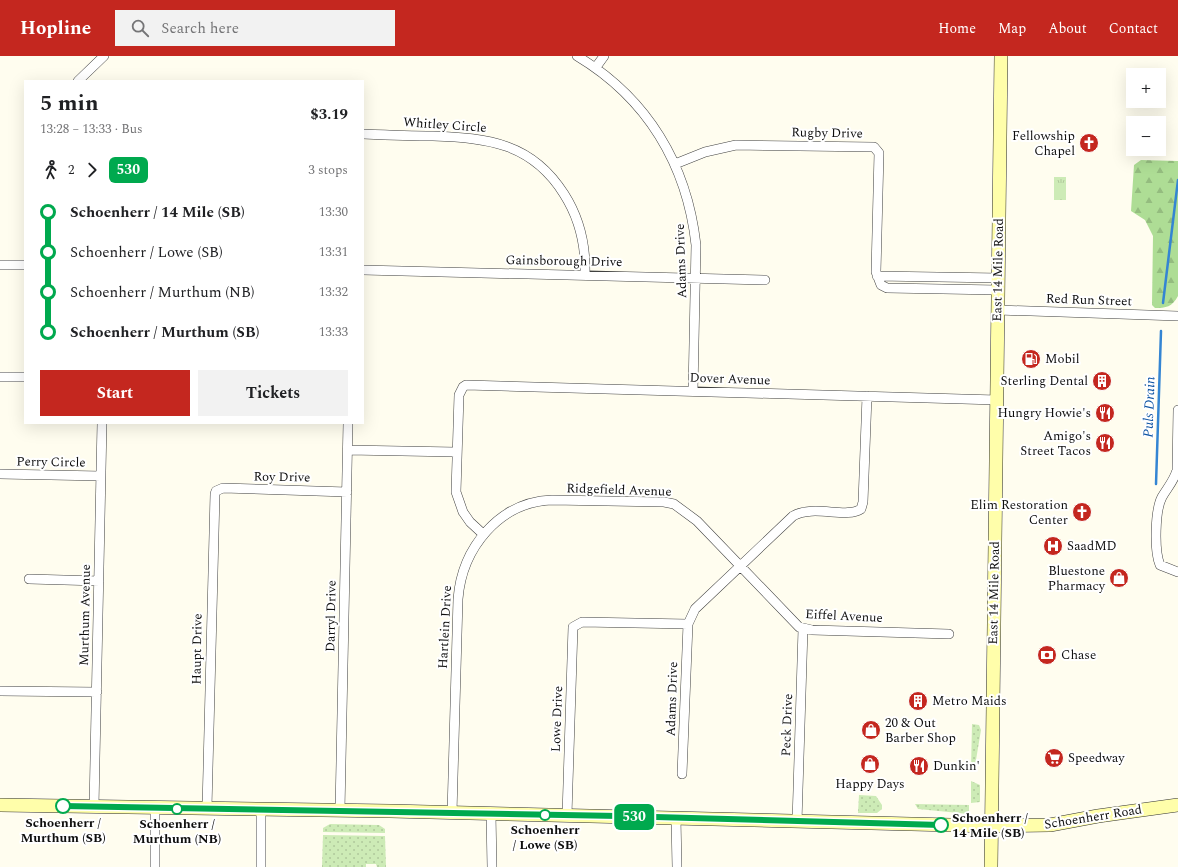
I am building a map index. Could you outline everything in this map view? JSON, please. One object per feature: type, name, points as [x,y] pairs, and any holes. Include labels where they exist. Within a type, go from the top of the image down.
[{"type":"main road","name":"East 14 Mile Road","points":[[991,867],[1002,56]]},
{"type":"main road","name":"Schoenherr Road","points":[[0,805],[155,809],[207,808],[340,810],[991,826],[1050,825],[1098,816],[1178,805]]},
{"type":"street","points":[[79,80],[104,56]]},
{"type":"street","name":"Adams Drive","points":[[577,56],[596,67],[624,91],[640,109],[665,144],[684,185],[693,223],[696,278],[693,391]]},
{"type":"street","points":[[596,67],[604,56]]},
{"type":"street","name":"Whitley Circle","points":[[364,134],[470,137],[488,140],[520,151],[546,171],[558,184],[574,212],[585,248],[585,275]]},
{"type":"street","name":"Rugby Drive","points":[[675,164],[705,152],[736,145],[874,147],[879,153],[877,276],[998,284]]},
{"type":"street","points":[[0,265],[24,265]]},
{"type":"street","name":"Gainsborough Drive","points":[[364,270],[765,280]]},
{"type":"street","name":"Red Run Street","points":[[998,310],[1178,316]]},
{"type":"street","points":[[0,377],[24,377]]},
{"type":"street","name":"Dover Avenue","points":[[456,452],[459,395],[463,387],[471,385],[997,400]]},
{"type":"street","points":[[688,624],[695,609],[798,513],[809,510],[853,512],[861,509],[863,502],[867,396]]},
{"type":"street","points":[[1178,410],[1177,470],[1175,477],[1159,504],[1156,552],[1160,564],[1178,572]]},
{"type":"street","name":"Murthum Avenue","points":[[94,807],[102,424]]},
{"type":"street","name":"Darryl Drive","points":[[340,810],[348,424]]},
{"type":"street","points":[[348,450],[456,452],[457,500],[470,522],[483,534]]},
{"type":"street","name":"Perry Circle","points":[[0,474],[101,476]]},
{"type":"street","name":"Roy Drive","points":[[216,491],[223,488],[347,492]]},
{"type":"street","name":"Haupt Drive","points":[[207,808],[214,498],[216,491]]},
{"type":"street","name":"Ridgefield Avenue","points":[[483,534],[495,522],[507,514],[519,508],[542,501],[664,502],[674,504],[687,511],[740,566]]},
{"type":"street","name":"Hartlein Drive","points":[[452,813],[459,587],[468,558],[483,534]]},
{"type":"street","name":"Eiffel Avenue","points":[[740,566],[796,624],[803,629],[949,634]]},
{"type":"street","points":[[29,579],[99,581]]},
{"type":"street","name":"Lowe Drive","points":[[567,815],[573,631],[576,624],[582,622],[688,624]]},
{"type":"street","name":"Adams Drive","points":[[682,774],[688,624]]},
{"type":"street","name":"Peck Drive","points":[[797,822],[803,629]]},
{"type":"street","points":[[0,691],[97,692]]},
{"type":"street","points":[[155,809],[155,867]]},
{"type":"street","points":[[261,809],[261,867]]},
{"type":"street","points":[[491,814],[492,867]]},
{"type":"street","points":[[676,818],[677,867]]},
{"type":"green space","points":[[1141,160],[1178,161],[1178,296],[1171,305],[1162,308],[1155,308],[1152,305],[1153,236],[1145,220],[1131,211],[1134,165]]},
{"type":"green space","points":[[1054,177],[1066,177],[1066,200],[1054,200]]},
{"type":"green space","points":[[972,724],[979,725],[981,730],[975,766],[971,769]]},
{"type":"green space","points":[[971,781],[980,785],[980,802],[971,803]]},
{"type":"green space","points":[[859,795],[876,796],[882,805],[882,809],[877,813],[858,813]]},
{"type":"green space","points":[[915,804],[969,805],[969,814],[918,809]]},
{"type":"green space","points":[[330,824],[379,825],[385,829],[385,833],[323,832],[323,828]]},
{"type":"green space","points":[[323,835],[385,836],[386,867],[377,867],[376,864],[366,864],[366,867],[322,867]]},
{"type":"waterway","name":"Puls Drain","points":[[1163,303],[1178,180]]},
{"type":"waterway","name":"Puls Drain","points":[[1156,484],[1161,331]]},
{"type":"bus line","name":"530","points":[[63,806],[155,809],[207,808],[390,811],[941,825]]},
{"type":"place","name":"Fellowship Chapel","points":[[1089,143]]},
{"type":"place","name":"Mobil","points":[[1031,359]]},
{"type":"place","name":"Sterling Dental","points":[[1102,381]]},
{"type":"place","name":"Hungry Howie's","points":[[1105,413]]},
{"type":"place","name":"Amigo's Street Tacos","points":[[1105,443]]},
{"type":"place","name":"Elim Restoration Center","points":[[1082,512]]},
{"type":"place","name":"SaadMD","points":[[1053,546]]},
{"type":"place","name":"Bluestone Pharmacy","points":[[1119,578]]},
{"type":"place","name":"Chase","points":[[1047,655]]},
{"type":"place","name":"Metro Maids","points":[[918,701]]},
{"type":"place","name":"20 & Out Barber Shop","points":[[871,730]]},
{"type":"place","name":"Speedway","points":[[1054,758]]},
{"type":"place","name":"Happy Days","points":[[870,764]]},
{"type":"place","name":"Dunkin'","points":[[919,766]]},
{"type":"place","name":"Schoenherr / Murthum (SB)","points":[[63,806]]},
{"type":"place","name":"Schoenherr / Murthum (NB)","points":[[177,809]]},
{"type":"place","name":"Schoenherr / Lowe (SB)","points":[[545,815]]},
{"type":"place","name":"Schoenherr / 14 Mile (SB)","points":[[941,825]]}]
